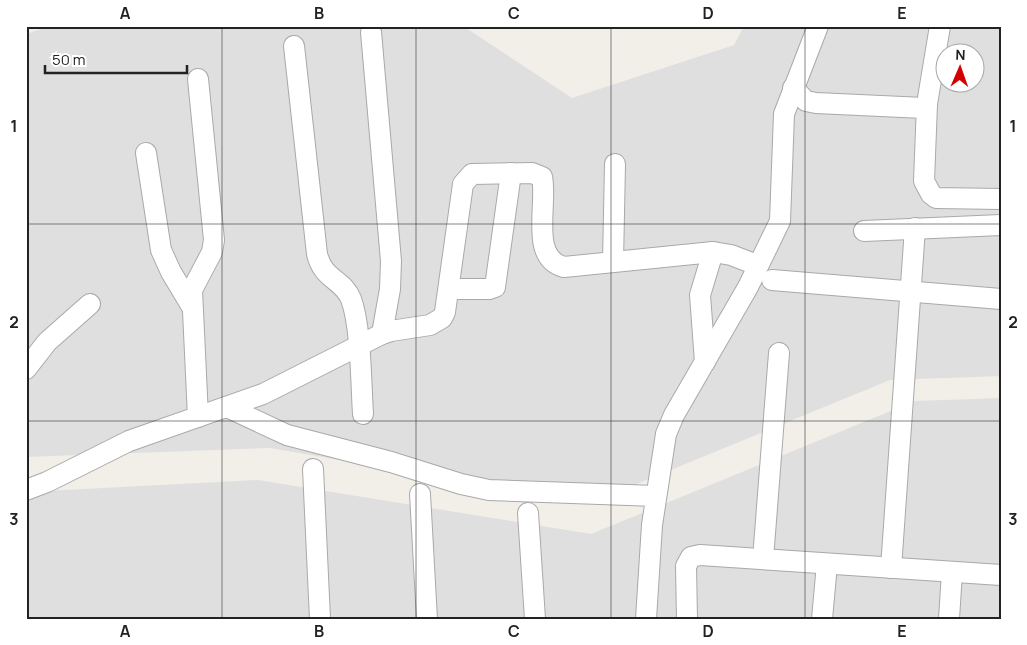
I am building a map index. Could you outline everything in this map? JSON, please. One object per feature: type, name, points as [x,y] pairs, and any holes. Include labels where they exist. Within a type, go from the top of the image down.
[{"type":"street","points":[[646,619],[648,555],[666,434],[674,415],[748,287],[782,216],[784,114],[818,26]]},
{"type":"street","points":[[940,26],[927,104],[924,181],[931,194],[936,198],[1001,199]]},
{"type":"street","points":[[371,32],[391,261],[390,289],[382,334]]},
{"type":"street","points":[[294,46],[317,254],[323,272],[344,289],[350,297],[354,308],[363,414]]},
{"type":"street","points":[[198,79],[214,240],[212,252],[192,290],[198,417]]},
{"type":"street","points":[[793,88],[806,101],[816,104],[919,110],[927,104]]},
{"type":"street","points":[[146,153],[161,250],[171,272],[192,308]]},
{"type":"street","points":[[613,262],[615,164]]},
{"type":"street","points":[[449,289],[489,289],[495,286],[511,173]]},
{"type":"street","points":[[26,490],[47,482],[129,441],[229,408],[263,394],[382,334],[437,322],[445,312],[466,179],[472,174],[532,173],[542,177],[543,248],[550,261],[564,267],[713,252],[731,255],[757,266]]},
{"type":"street","points":[[864,231],[1001,224]]},
{"type":"street","points":[[891,568],[915,228]]},
{"type":"street","points":[[705,362],[700,295],[713,252]]},
{"type":"street","points":[[772,280],[1001,299]]},
{"type":"street","points":[[26,369],[47,342],[90,304]]},
{"type":"street","points":[[763,559],[779,352]]},
{"type":"street","points":[[229,408],[287,435],[391,462],[461,484],[489,490],[656,496]]},
{"type":"street","points":[[313,469],[320,619]]},
{"type":"street","points":[[420,494],[428,619]]},
{"type":"street","points":[[528,513],[535,619]]},
{"type":"street","points":[[686,619],[686,566],[691,557],[700,555],[1001,575]]},
{"type":"street","points":[[822,619],[827,564]]},
{"type":"street","points":[[949,619],[952,572]]},
{"type":"shaded area","points":[[50,26],[463,26],[572,98],[734,45],[744,26],[1001,26],[1001,376],[890,380],[590,503],[270,448],[26,457],[26,34]]},
{"type":"shaded area","points":[[1001,398],[1001,619],[26,619],[26,492],[258,480],[591,534],[915,401]]}]
